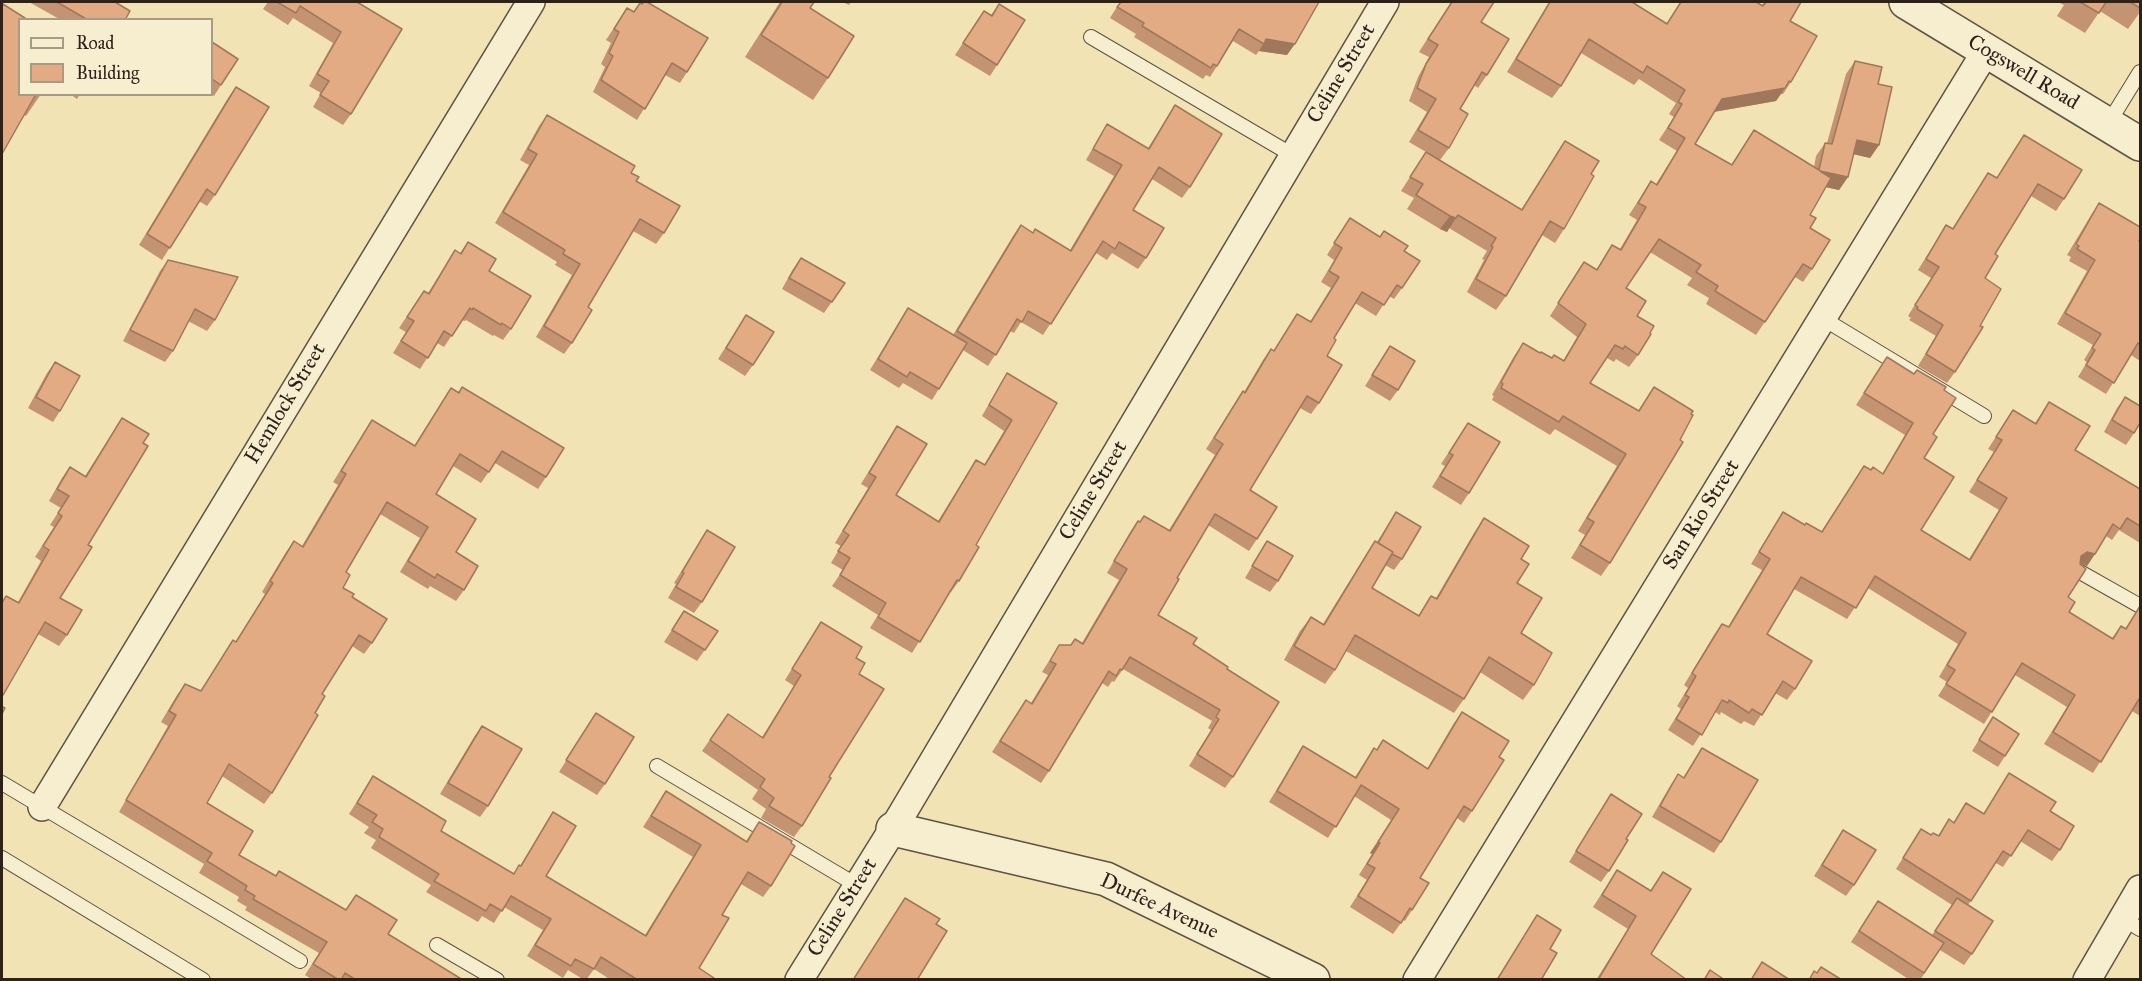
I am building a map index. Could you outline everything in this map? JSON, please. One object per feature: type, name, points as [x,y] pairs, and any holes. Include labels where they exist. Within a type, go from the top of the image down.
[{"type":"street","name":"Hemlock Street","points":[[42,807],[531,2]]},
{"type":"street","name":"Celine Street","points":[[799,980],[893,829],[1385,2]]},
{"type":"street","name":"Cogswell Road","points":[[1924,6],[1986,51],[2140,144]]},
{"type":"street","name":"San Rio Street","points":[[1417,980],[1986,51]]},
{"type":"street","name":"Durfee Avenue","points":[[893,829],[1106,879],[1313,980]]},
{"type":"street","points":[[2087,980],[2136,907]]},
{"type":"lane","points":[[1091,37],[1294,156]]},
{"type":"lane","points":[[2108,124],[2140,72]]},
{"type":"lane","points":[[1822,318],[1984,416]]},
{"type":"lane","points":[[2080,572],[2140,606]]},
{"type":"lane","points":[[657,766],[818,860],[858,886]]},
{"type":"lane","points":[[2,783],[300,961]]},
{"type":"lane","points":[[2,858],[203,980]]},
{"type":"lane","points":[[437,945],[497,980]]},
{"type":"building","points":[[57,2],[115,2],[130,11],[126,18],[85,18]]},
{"type":"building","points":[[277,2],[357,2],[402,29],[351,114],[320,95],[329,81],[317,74],[341,32],[300,6],[296,13]]},
{"type":"building","points":[[644,2],[708,38],[687,72],[672,63],[645,109],[601,80],[613,56],[609,53],[619,32],[614,29],[627,8],[634,12],[640,3]]},
{"type":"building","points":[[782,2],[814,2],[810,8],[854,36],[828,78],[761,35]]},
{"type":"building","points":[[1121,2],[1319,2],[1295,44],[1266,39],[1264,44],[1239,29],[1217,66],[1213,64],[1211,68],[1142,26],[1144,23],[1117,7]]},
{"type":"building","points":[[1452,2],[1494,2],[1481,22],[1509,39],[1487,75],[1482,72],[1460,109],[1468,114],[1449,148],[1418,130],[1436,99],[1417,88],[1426,64],[1438,45],[1428,39]]},
{"type":"building","points":[[1550,2],[1632,2],[1667,24],[1681,2],[1756,2],[1763,6],[1766,2],[1801,2],[1790,21],[1817,36],[1791,82],[1789,81],[1785,88],[1722,99],[1695,144],[1732,165],[1754,130],[1819,170],[1825,143],[1832,144],[1855,61],[1882,67],[1878,84],[1892,87],[1879,145],[1857,140],[1848,177],[1820,171],[1831,178],[1810,215],[1816,218],[1810,228],[1830,240],[1812,269],[1803,264],[1765,322],[1715,291],[1718,286],[1696,272],[1701,265],[1659,239],[1626,288],[1646,301],[1637,316],[1654,326],[1651,334],[1638,355],[1625,346],[1623,349],[1615,345],[1590,383],[1639,411],[1654,387],[1693,411],[1691,414],[1693,415],[1680,440],[1683,442],[1610,563],[1580,545],[1594,522],[1587,518],[1626,454],[1563,416],[1559,422],[1501,388],[1503,384],[1501,382],[1523,343],[1540,353],[1552,358],[1554,355],[1564,361],[1586,324],[1558,303],[1584,262],[1597,270],[1612,245],[1621,250],[1646,207],[1638,203],[1651,181],[1657,185],[1685,138],[1668,128],[1682,104],[1678,102],[1685,90],[1647,66],[1643,73],[1589,39],[1561,86],[1516,59]]},
{"type":"building","points":[[2080,2],[2106,2],[2099,13]]},
{"type":"building","points":[[2130,2],[2140,2],[2140,8]]},
{"type":"building","points":[[3,4],[25,18],[18,18],[18,96],[35,96],[2,154]]},
{"type":"building","points":[[999,4],[1025,20],[997,65],[963,43],[984,11],[992,16]]},
{"type":"building","points":[[213,43],[238,59],[221,85],[213,80]]},
{"type":"building","points":[[236,87],[269,107],[215,195],[207,189],[170,248],[147,234]]},
{"type":"building","points":[[1175,105],[1222,134],[1190,187],[1159,167],[1133,210],[1164,228],[1146,258],[1119,242],[1115,249],[1103,241],[1051,324],[1028,311],[1022,322],[1017,319],[996,355],[957,331],[1021,225],[1033,233],[1035,229],[1071,251],[1122,165],[1093,149],[1107,124],[1149,149]]},
{"type":"building","points":[[547,115],[635,166],[631,173],[639,177],[636,181],[680,206],[664,233],[640,219],[588,307],[592,310],[572,343],[544,326],[580,264],[563,254],[565,250],[503,212],[537,154],[528,149]]},
{"type":"building","points":[[2024,135],[2082,170],[2064,199],[2038,184],[1995,254],[1998,256],[1985,278],[2001,289],[1980,326],[1983,327],[1955,372],[1926,354],[1943,325],[1917,309],[1915,305],[1939,267],[1926,259],[1946,225],[1953,229],[1988,173],[1997,178]]},
{"type":"building","points":[[1565,141],[1599,161],[1591,174],[1594,176],[1564,229],[1550,221],[1506,296],[1476,279],[1496,238],[1458,215],[1456,218],[1450,216],[1416,195],[1423,184],[1410,177],[1426,152],[1522,210]]},
{"type":"building","points":[[2099,203],[2140,227],[2140,344],[2138,343],[2114,383],[2086,365],[2095,350],[2092,348],[2101,334],[2065,313],[2095,260],[2077,249],[2079,246],[2076,244]]},
{"type":"building","points":[[1350,218],[1380,237],[1384,231],[1408,246],[1404,251],[1420,261],[1402,288],[1397,285],[1384,305],[1362,292],[1334,338],[1336,340],[1327,356],[1342,365],[1319,403],[1307,396],[1250,490],[1277,507],[1257,539],[1215,514],[1158,615],[1197,638],[1193,644],[1279,702],[1233,777],[1197,754],[1219,719],[1216,717],[1220,710],[1130,657],[1116,676],[1109,671],[1049,771],[1000,741],[1026,700],[1032,704],[1056,664],[1050,661],[1059,645],[1071,645],[1075,639],[1083,644],[1127,569],[1114,561],[1138,521],[1140,522],[1144,516],[1170,531],[1223,444],[1214,438],[1243,391],[1245,393],[1271,349],[1274,351],[1297,314],[1311,322],[1339,277],[1329,271],[1342,248],[1334,243]]},
{"type":"building","points":[[468,242],[496,259],[489,271],[531,296],[511,329],[470,308],[452,336],[444,331],[428,358],[401,341],[414,321],[407,317],[424,291],[429,294],[455,250],[461,254]]},
{"type":"building","points":[[801,258],[845,283],[832,302],[789,278]]},
{"type":"building","points":[[168,260],[238,277],[215,320],[195,309],[173,351],[130,330]]},
{"type":"building","points":[[908,308],[967,343],[939,389],[910,372],[907,377],[878,359]]},
{"type":"building","points":[[746,315],[774,332],[753,365],[726,348]]},
{"type":"building","points":[[1390,346],[1415,361],[1398,390],[1372,375]]},
{"type":"building","points":[[1887,357],[1914,374],[1917,370],[1946,387],[1944,390],[1956,398],[1933,434],[1937,437],[1924,458],[1954,477],[1921,530],[1970,560],[2007,498],[1977,480],[2002,440],[1996,437],[2013,410],[2036,424],[2049,402],[2090,426],[2075,450],[2140,489],[2140,526],[2127,518],[2120,529],[2113,524],[2095,554],[2087,552],[2081,556],[2080,564],[2086,569],[2068,597],[2075,602],[2069,612],[2113,639],[2121,626],[2126,629],[2140,606],[2140,699],[2101,762],[2053,732],[2075,695],[2022,663],[1992,712],[1946,684],[1955,670],[1947,665],[1966,633],[1875,576],[1856,608],[1801,577],[1767,634],[1812,661],[1795,689],[1783,681],[1762,715],[1752,709],[1749,713],[1729,700],[1728,703],[1722,700],[1702,735],[1676,719],[1689,697],[1685,695],[1696,676],[1692,673],[1722,624],[1729,627],[1770,559],[1759,552],[1783,512],[1822,532],[1864,466],[1871,470],[1873,467],[1883,474],[1913,423],[1864,393]]},
{"type":"building","points":[[55,362],[80,376],[60,411],[36,397]]},
{"type":"building","points":[[1007,373],[1057,403],[976,545],[979,547],[920,642],[878,617],[886,603],[840,575],[850,558],[838,551],[849,535],[843,531],[876,477],[869,473],[897,426],[927,444],[896,495],[939,522],[976,460],[985,465],[1012,420],[989,405]]},
{"type":"building","points":[[462,387],[564,448],[546,477],[502,451],[489,472],[460,454],[436,494],[476,519],[456,552],[478,566],[464,590],[437,574],[435,578],[408,561],[428,527],[387,502],[346,572],[350,575],[343,588],[354,594],[352,597],[387,619],[372,643],[359,635],[322,694],[325,696],[315,713],[318,715],[272,793],[229,764],[207,803],[253,831],[239,855],[276,876],[279,871],[346,910],[356,895],[397,920],[388,934],[463,980],[356,980],[345,973],[339,980],[313,964],[327,942],[253,899],[255,896],[245,890],[247,886],[207,861],[212,853],[126,800],[176,715],[169,711],[185,684],[201,691],[233,640],[236,642],[273,583],[270,581],[294,541],[303,547],[346,474],[341,471],[372,420],[415,446],[451,388],[459,393]]},
{"type":"building","points":[[2125,397],[2140,406],[2140,423],[2134,433],[2112,420]]},
{"type":"building","points":[[122,418],[149,434],[143,443],[148,446],[88,545],[92,547],[60,598],[82,610],[67,635],[45,622],[2,697],[2,603],[6,596],[19,603],[49,550],[43,546],[62,516],[58,513],[69,496],[57,489],[70,467],[86,477]]},
{"type":"building","points":[[1468,423],[1500,442],[1469,493],[1440,476],[1453,455],[1449,453]]},
{"type":"building","points":[[1396,512],[1421,527],[1402,559],[1378,543]]},
{"type":"building","points":[[1484,518],[1529,546],[1521,559],[1529,564],[1517,583],[1542,598],[1521,633],[1552,653],[1534,685],[1489,657],[1464,699],[1355,635],[1335,670],[1294,646],[1311,617],[1324,625],[1375,541],[1393,552],[1372,588],[1419,616],[1431,596],[1437,599]]},
{"type":"building","points":[[707,530],[735,547],[702,602],[676,587],[684,573],[682,572]]},
{"type":"building","points":[[1267,541],[1293,556],[1278,581],[1252,566]]},
{"type":"building","points":[[684,611],[718,631],[705,650],[672,630]]},
{"type":"building","points":[[821,622],[862,647],[856,658],[865,663],[859,674],[884,689],[829,777],[831,778],[802,826],[769,806],[774,798],[760,787],[765,779],[710,740],[728,714],[763,738],[801,675],[792,669]]},
{"type":"building","points":[[1462,712],[1509,741],[1499,757],[1504,760],[1472,811],[1464,806],[1420,878],[1429,883],[1401,923],[1358,896],[1375,868],[1367,864],[1399,809],[1361,785],[1336,827],[1277,791],[1303,746],[1356,778],[1374,748],[1377,750],[1383,740],[1428,769]]},
{"type":"building","points":[[596,713],[634,737],[605,784],[566,760]]},
{"type":"building","points":[[1993,717],[2019,734],[2005,756],[1979,740]]},
{"type":"building","points":[[482,726],[522,749],[488,806],[448,783]]},
{"type":"building","points":[[1702,748],[1758,780],[1721,842],[1660,806],[1678,774],[1684,778]]},
{"type":"building","points":[[2009,773],[2056,802],[2050,811],[2074,826],[2060,850],[2028,830],[2011,856],[2003,851],[1971,901],[1903,858],[1921,829],[1931,835],[1933,833],[1939,836],[1949,819],[1954,823],[1966,803],[1984,814]]},
{"type":"building","points":[[373,776],[446,821],[441,831],[514,874],[553,812],[576,826],[546,876],[646,936],[701,845],[651,816],[666,791],[747,842],[759,822],[792,841],[791,843],[795,846],[771,886],[748,872],[722,915],[729,918],[699,968],[717,980],[638,980],[601,957],[594,969],[575,959],[571,966],[535,945],[551,919],[511,896],[502,911],[490,904],[486,911],[434,881],[439,874],[379,837],[383,829],[372,822],[377,815],[357,803]]},
{"type":"building","points":[[1611,794],[1642,814],[1609,871],[1576,851]]},
{"type":"building","points":[[1843,830],[1876,850],[1854,885],[1822,865]]},
{"type":"building","points":[[1617,870],[1651,891],[1663,872],[1691,889],[1651,954],[1687,980],[1598,980],[1636,916],[1602,895]]},
{"type":"building","points":[[905,898],[940,919],[936,924],[947,931],[917,980],[853,980]]},
{"type":"building","points":[[1957,898],[1993,921],[1972,954],[1935,931]]},
{"type":"building","points":[[1878,901],[1944,943],[1924,973],[1859,931]]},
{"type":"building","points":[[1537,915],[1561,930],[1550,949],[1557,953],[1541,980],[1497,980]]},
{"type":"building","points":[[1762,962],[1790,980],[1751,980]]},
{"type":"building","points":[[1821,967],[1842,980],[1809,980],[1814,971],[1817,973]]},
{"type":"building","points":[[1710,970],[1725,980],[1704,980]]}]
